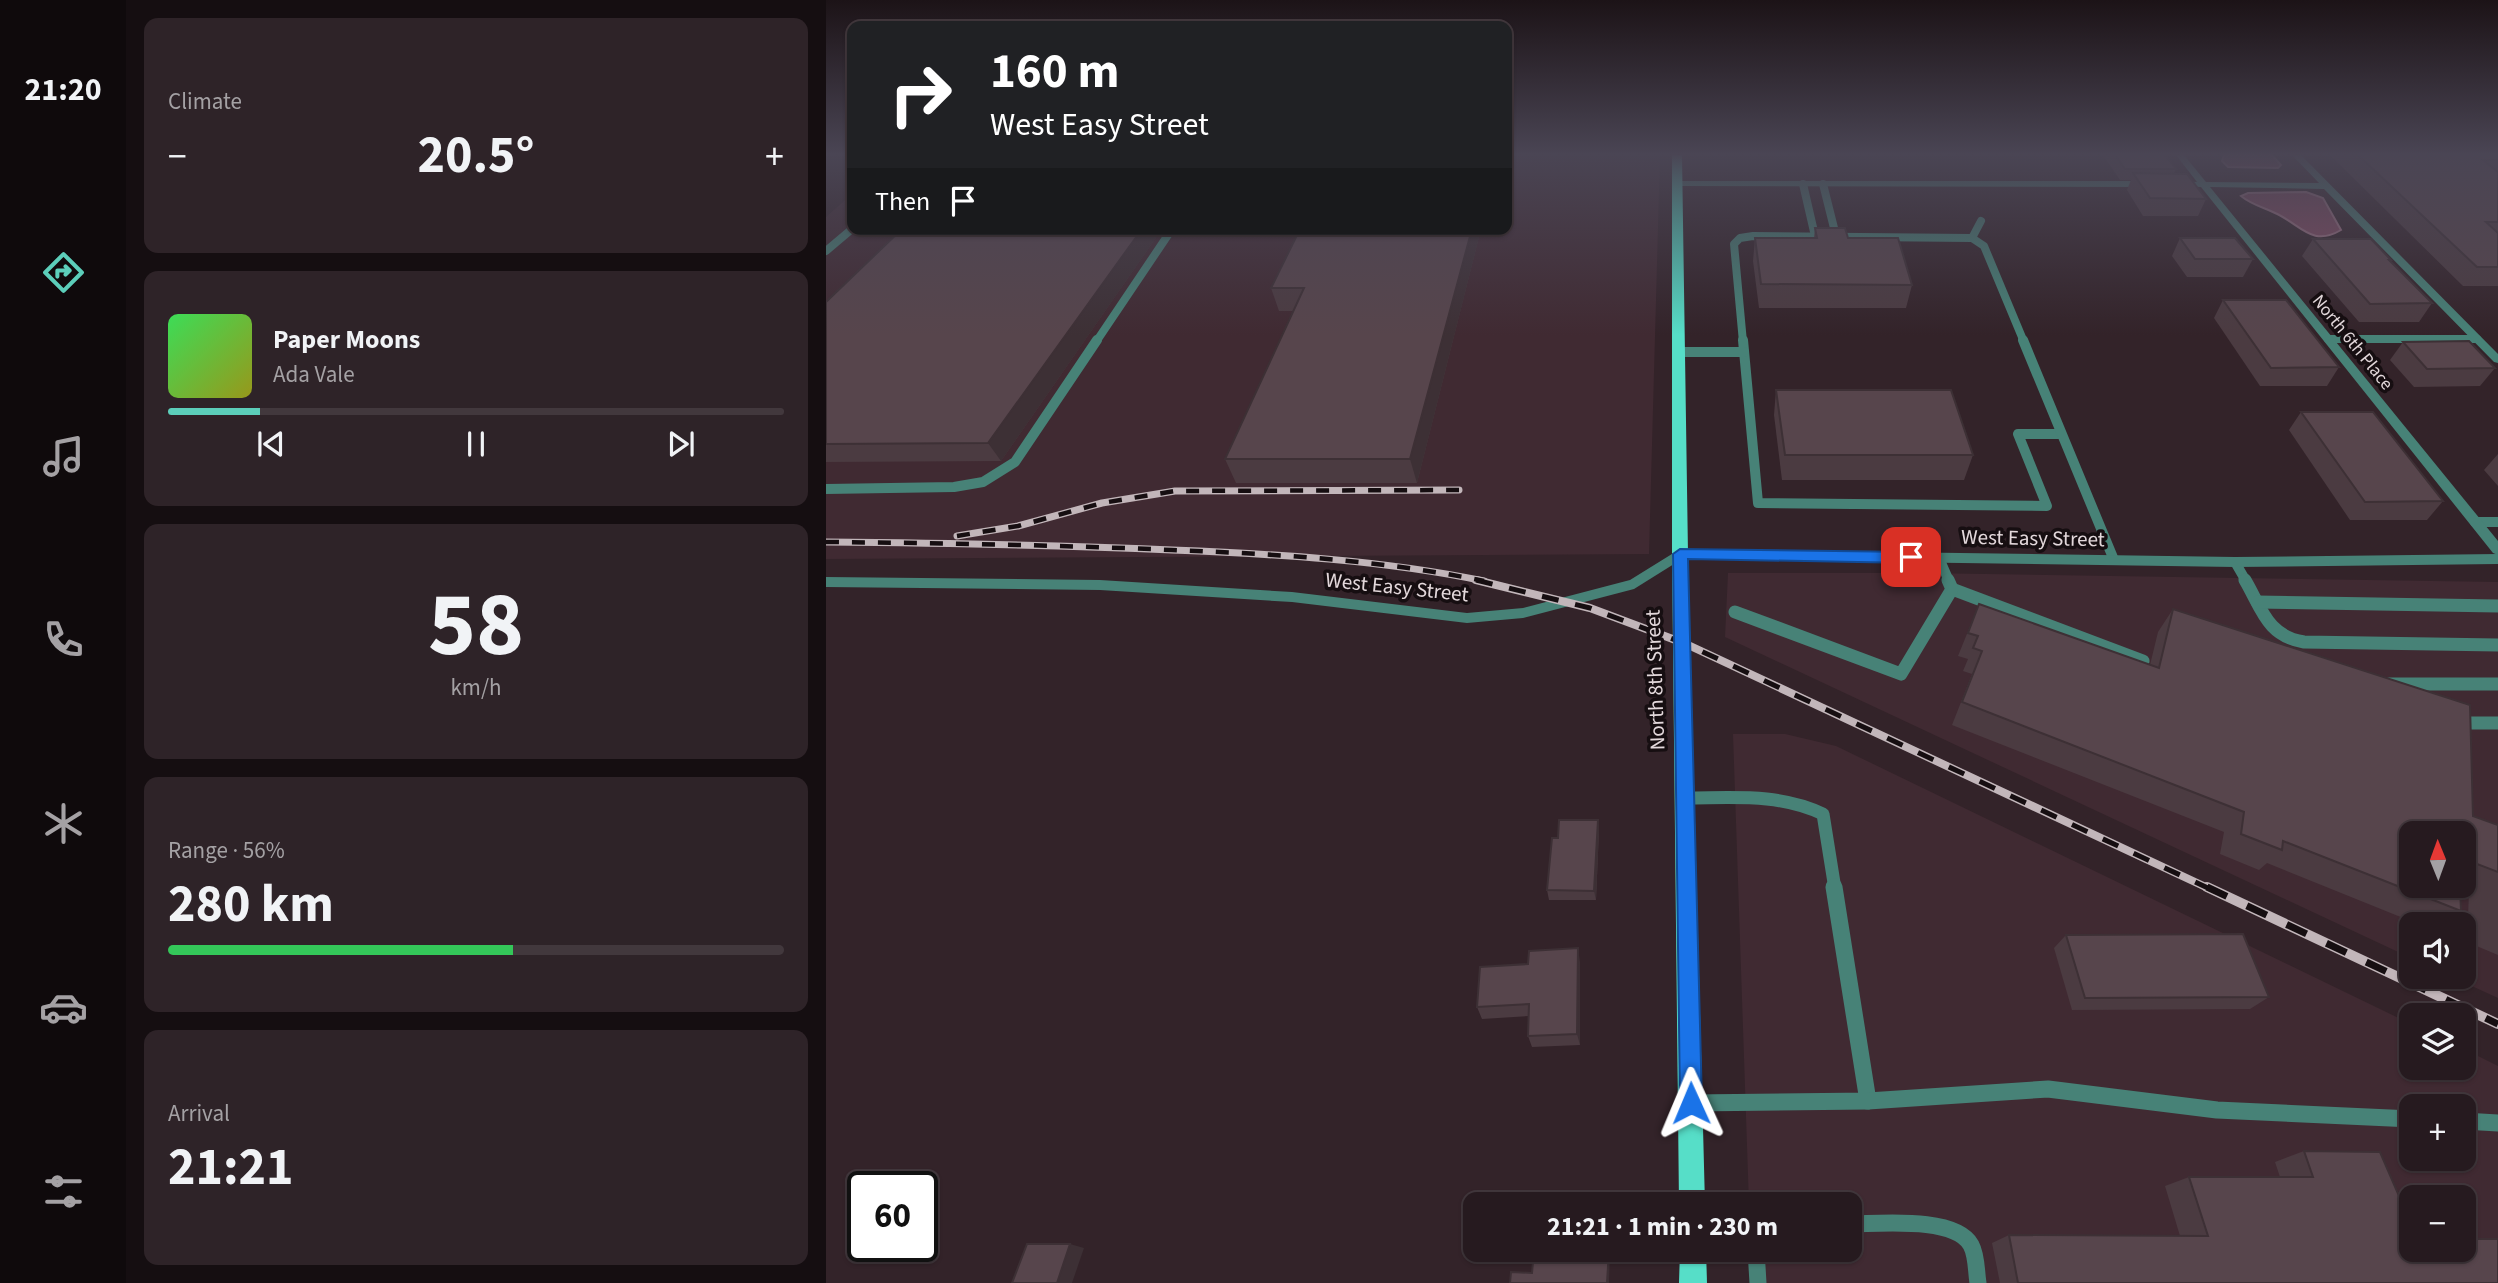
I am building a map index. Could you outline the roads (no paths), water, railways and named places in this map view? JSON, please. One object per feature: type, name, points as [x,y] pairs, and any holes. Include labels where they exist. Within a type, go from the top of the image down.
[{"type":"main road","name":"North 8th Street","points":[[1677,215],[1680,554],[1692,1192]]},
{"type":"main road","points":[[1693,1262],[1693,1283]]},
{"type":"street","name":"North 6th Place","points":[[2229,215],[2498,550]]},
{"type":"street","points":[[2354,215],[2498,360]]},
{"type":"street","name":"West Easy Street","points":[[826,582],[1100,585],[1292,597],[1467,618],[1523,613],[1634,584],[1680,554],[2235,562],[2498,559]]},
{"type":"lane","points":[[1810,215],[1815,236]]},
{"type":"lane","points":[[1831,215],[1836,236]]},
{"type":"lane","points":[[1972,238],[1981,221]]},
{"type":"lane","points":[[826,251],[847,233]]},
{"type":"lane","points":[[826,489],[954,487],[983,482],[1016,462],[1168,235]]},
{"type":"lane","points":[[2061,434],[2018,434],[2047,506],[1758,503],[1734,244],[1740,238],[1753,236],[1836,236],[1972,238],[1984,246],[2114,560]]},
{"type":"lane","points":[[2328,339],[2477,339]]},
{"type":"lane","points":[[1679,352],[1744,352]]},
{"type":"lane","points":[[2475,522],[2498,522]]},
{"type":"lane","points":[[1939,558],[1952,589],[2143,661]]},
{"type":"lane","points":[[2235,562],[2271,626],[2286,639],[2304,642],[2498,645]]},
{"type":"lane","points":[[1735,612],[1901,674],[1952,589]]},
{"type":"lane","points":[[2257,602],[2498,606]]},
{"type":"lane","points":[[2304,642],[2322,660]]},
{"type":"lane","points":[[2402,700],[2380,687],[2498,684]]},
{"type":"lane","points":[[2446,718],[2467,723],[2498,723]]},
{"type":"lane","points":[[1686,798],[1781,800],[1805,803],[1823,814],[1868,1101]]},
{"type":"lane","points":[[1691,1103],[1868,1101],[2048,1089],[2217,1110],[2399,1118]]},
{"type":"lane","points":[[2476,1122],[2498,1123]]},
{"type":"lane","points":[[1862,1224],[1946,1226],[1962,1233],[1971,1244],[1978,1283]]},
{"type":"lane","points":[[1757,1262],[1758,1283]]},
{"type":"railway","points":[[957,536],[1018,526],[1102,503],[1175,491],[1459,490]]},
{"type":"railway","points":[[826,542],[1129,548],[1250,554],[1368,563],[1484,581]]},
{"type":"railway","points":[[1476,580],[1590,608],[1686,644],[2210,889]]},
{"type":"railway","points":[[2207,887],[2498,1024]]}]
